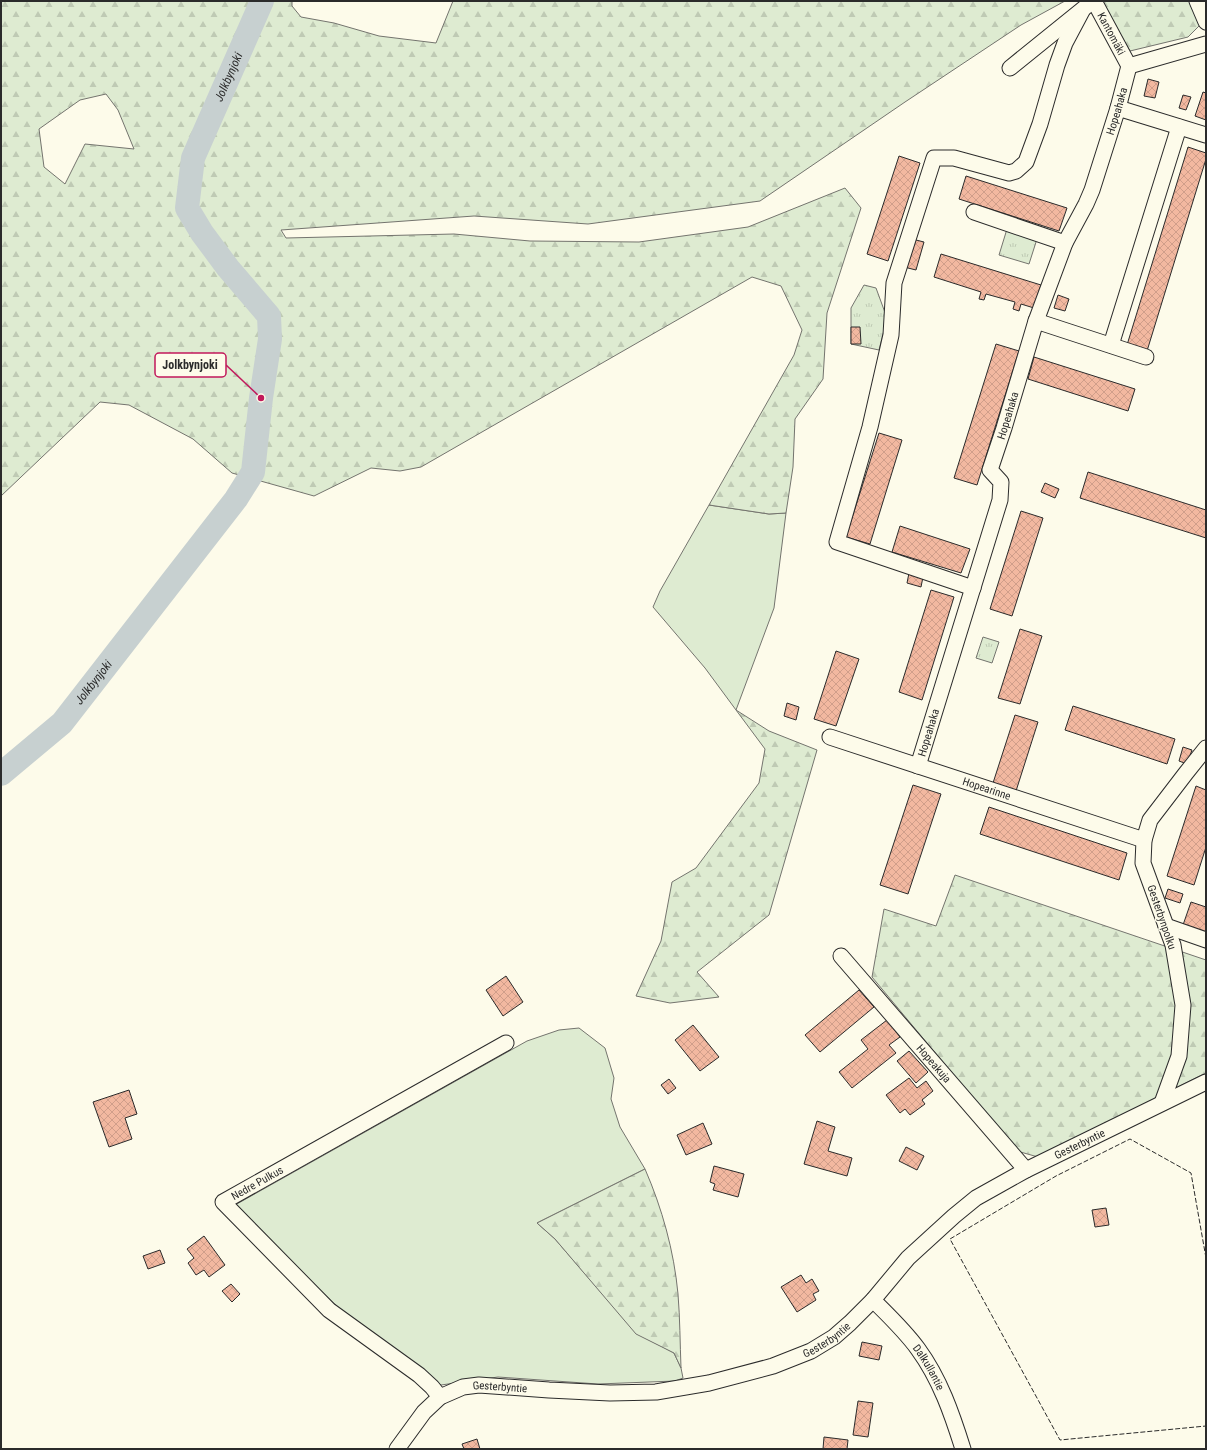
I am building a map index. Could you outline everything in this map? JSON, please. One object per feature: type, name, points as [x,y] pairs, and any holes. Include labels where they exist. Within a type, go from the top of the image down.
[{"type":"street","points":[[1010,68],[1094,1]]},
{"type":"street","name":"Kantomäki","points":[[1094,1],[1129,66]]},
{"type":"street","points":[[1201,4],[1206,22]]},
{"type":"street","points":[[973,588],[837,542],[870,427],[891,336],[894,283],[934,158],[954,158],[1009,173],[1016,172],[1021,168],[1026,162],[1040,124],[1056,65],[1065,43],[1082,11]]},
{"type":"street","points":[[1129,66],[1206,44]]},
{"type":"street","name":"Hopeahaka","points":[[918,766],[1000,500],[1001,482],[990,470],[1036,321],[1065,243],[1092,190],[1118,108],[1129,66]]},
{"type":"street","points":[[1118,108],[1206,135]]},
{"type":"street","points":[[1111,345],[1179,127]]},
{"type":"street","points":[[974,212],[1065,243]]},
{"type":"street","points":[[1036,321],[1146,357]]},
{"type":"street","name":"Hopearinne","points":[[830,737],[1144,840]]},
{"type":"street","name":"Gesterbynpolku","points":[[1162,1103],[1178,1056],[1183,1005],[1173,945],[1143,863],[1144,840],[1150,820],[1204,754]]},
{"type":"street","points":[[1166,926],[1206,940]]},
{"type":"street","name":"Hopeakuja","points":[[841,956],[1026,1170]]},
{"type":"street","name":"Nedre Pulkus","points":[[440,1397],[419,1375],[329,1310],[223,1202],[506,1043]]},
{"type":"street","name":"Gesterbyntie","points":[[397,1449],[424,1412],[440,1397],[463,1388],[479,1385],[610,1393],[656,1392],[709,1383],[773,1366],[811,1351],[840,1332],[850,1323],[873,1300],[908,1258],[976,1198],[1026,1170],[1206,1082]]},
{"type":"street","name":"Dalkullantie","points":[[873,1300],[900,1326],[919,1349],[933,1372],[947,1402],[963,1449]]},
{"type":"green space","points":[[1,1],[292,1],[292,6],[301,17],[334,23],[379,36],[436,43],[453,1],[1065,1],[1021,25],[760,201],[588,224],[474,216],[281,230],[286,238],[454,234],[530,241],[639,242],[748,227],[845,188],[861,208],[827,313],[823,379],[795,419],[793,467],[786,513],[769,514],[709,505],[794,355],[802,330],[781,286],[752,277],[421,467],[400,471],[371,468],[314,496],[232,473],[193,439],[129,405],[100,402],[1,496]],"holes":[[[106,94],[118,110],[134,149],[85,144],[65,184],[44,167],[39,129],[80,100]]]},
{"type":"green space","points":[[1101,1],[1189,1],[1200,25],[1188,37],[1130,51]]},
{"type":"green space","points":[[1007,229],[1037,239],[1029,264],[999,255]]},
{"type":"green space","points":[[864,285],[876,288],[887,318],[879,350],[851,344],[851,308]]},
{"type":"green space","points":[[709,505],[769,514],[786,513],[774,608],[736,710],[705,668],[653,607],[660,591]]},
{"type":"green space","points":[[983,637],[999,642],[992,663],[976,658]]},
{"type":"green space","points":[[736,710],[769,731],[817,750],[769,915],[697,972],[719,997],[670,1003],[636,996],[661,941],[672,882],[696,868],[759,783],[765,749]]},
{"type":"green space","points":[[955,875],[1206,960],[1206,1073],[1038,1157],[1017,1151],[872,977],[884,909],[936,926]]},
{"type":"green space","points":[[579,1028],[605,1048],[614,1078],[611,1099],[620,1127],[645,1169],[537,1223],[555,1239],[636,1333],[674,1353],[681,1368],[683,1378],[675,1381],[598,1384],[498,1377],[441,1385],[343,1312],[279,1251],[235,1205],[527,1041],[559,1030]]},
{"type":"green space","points":[[645,1169],[662,1214],[674,1262],[679,1303],[681,1368],[674,1353],[636,1334],[555,1239],[537,1223]]},
{"type":"building","points":[[1148,79],[1159,82],[1155,98],[1144,96]]},
{"type":"building","points":[[1203,92],[1206,93],[1206,120],[1195,116]]},
{"type":"building","points":[[1183,95],[1191,97],[1186,110],[1179,108]]},
{"type":"building","points":[[1188,147],[1206,153],[1206,159],[1147,351],[1127,345]]},
{"type":"building","points":[[899,156],[920,163],[888,261],[867,254]]},
{"type":"building","points":[[966,176],[1067,208],[1059,231],[959,199]]},
{"type":"building","points":[[912,239],[924,242],[916,270],[904,267]]},
{"type":"building","points":[[941,254],[1041,285],[1034,308],[1021,304],[1019,311],[1013,309],[1015,302],[986,294],[984,300],[979,299],[981,292],[934,277]]},
{"type":"building","points":[[1058,295],[1069,299],[1065,311],[1054,308]]},
{"type":"building","points":[[851,327],[860,327],[861,344],[851,344]]},
{"type":"building","points":[[996,344],[1019,351],[977,485],[954,478]]},
{"type":"building","points":[[1034,357],[1135,389],[1128,411],[1028,379]]},
{"type":"building","points":[[879,433],[902,440],[870,544],[846,537]]},
{"type":"building","points":[[1088,472],[1206,510],[1206,538],[1080,498]]},
{"type":"building","points":[[1045,483],[1059,489],[1055,498],[1041,492]]},
{"type":"building","points":[[1021,511],[1043,518],[1012,616],[990,609]]},
{"type":"building","points":[[900,526],[970,549],[961,573],[892,552]]},
{"type":"building","points":[[909,573],[923,577],[921,587],[907,583]]},
{"type":"building","points":[[931,590],[954,597],[922,700],[899,692]]},
{"type":"building","points":[[1020,629],[1042,636],[1020,704],[998,698]]},
{"type":"building","points":[[836,651],[859,659],[836,726],[814,719]]},
{"type":"building","points":[[787,703],[799,707],[796,720],[784,716]]},
{"type":"building","points":[[1073,706],[1175,739],[1167,764],[1065,730]]},
{"type":"building","points":[[1015,715],[1038,722],[1016,791],[993,783]]},
{"type":"building","points":[[1183,747],[1192,750],[1187,764],[1179,761]]},
{"type":"building","points":[[913,785],[941,794],[908,894],[880,885]]},
{"type":"building","points":[[1196,786],[1206,790],[1206,847],[1194,885],[1167,876]]},
{"type":"building","points":[[989,807],[1127,853],[1119,880],[980,834]]},
{"type":"building","points":[[1168,889],[1183,894],[1180,903],[1165,898]]},
{"type":"building","points":[[1191,902],[1206,907],[1206,933],[1183,925]]},
{"type":"building","points":[[506,976],[523,1002],[503,1016],[486,990]]},
{"type":"building","points":[[859,990],[874,1007],[820,1052],[805,1035]]},
{"type":"building","points":[[887,1020],[900,1037],[889,1045],[896,1053],[852,1088],[839,1072],[868,1049],[861,1040]]},
{"type":"building","points":[[693,1025],[719,1057],[700,1071],[675,1040]]},
{"type":"building","points":[[909,1051],[928,1072],[916,1083],[897,1061]]},
{"type":"building","points":[[909,1078],[917,1088],[926,1081],[933,1091],[922,1100],[925,1104],[910,1115],[905,1109],[900,1113],[886,1095]]},
{"type":"building","points":[[669,1079],[676,1088],[668,1094],[661,1085]]},
{"type":"building","points":[[129,1090],[137,1114],[125,1118],[132,1139],[109,1147],[93,1102]]},
{"type":"building","points":[[817,1121],[835,1127],[828,1151],[852,1158],[847,1176],[804,1164]]},
{"type":"building","points":[[703,1123],[712,1144],[686,1155],[677,1135]]},
{"type":"building","points":[[906,1147],[924,1156],[917,1170],[899,1161]]},
{"type":"building","points":[[714,1166],[744,1174],[738,1197],[713,1190],[715,1184],[710,1182]]},
{"type":"building","points":[[1106,1208],[1109,1225],[1095,1227],[1092,1210]]},
{"type":"building","points":[[204,1236],[225,1265],[209,1277],[204,1270],[196,1275],[188,1263],[194,1258],[187,1249]]},
{"type":"building","points":[[160,1250],[165,1263],[148,1269],[143,1256]]},
{"type":"building","points":[[801,1275],[806,1283],[812,1279],[819,1291],[813,1294],[816,1300],[797,1312],[781,1287]]},
{"type":"building","points":[[231,1284],[240,1294],[232,1302],[222,1291]]},
{"type":"building","points":[[862,1342],[882,1346],[879,1360],[859,1356]]},
{"type":"building","points":[[858,1401],[873,1403],[868,1437],[853,1435]]},
{"type":"building","points":[[824,1437],[848,1440],[847,1449],[823,1449]]},
{"type":"building","points":[[477,1439],[480,1449],[464,1449],[462,1444]]},
{"type":"waterway","name":"Jolkbynjoki","points":[[1,774],[62,723],[236,499],[253,472],[261,398],[270,339],[269,316],[228,268],[202,233],[187,208],[193,158],[262,1]]},
{"type":"fence","points":[[1206,1258],[1191,1173],[1130,1139],[1056,1176],[950,1239],[1060,1440],[1206,1426]]},
{"type":"place","name":"Jolkbynjoki","points":[[261,398]]}]
